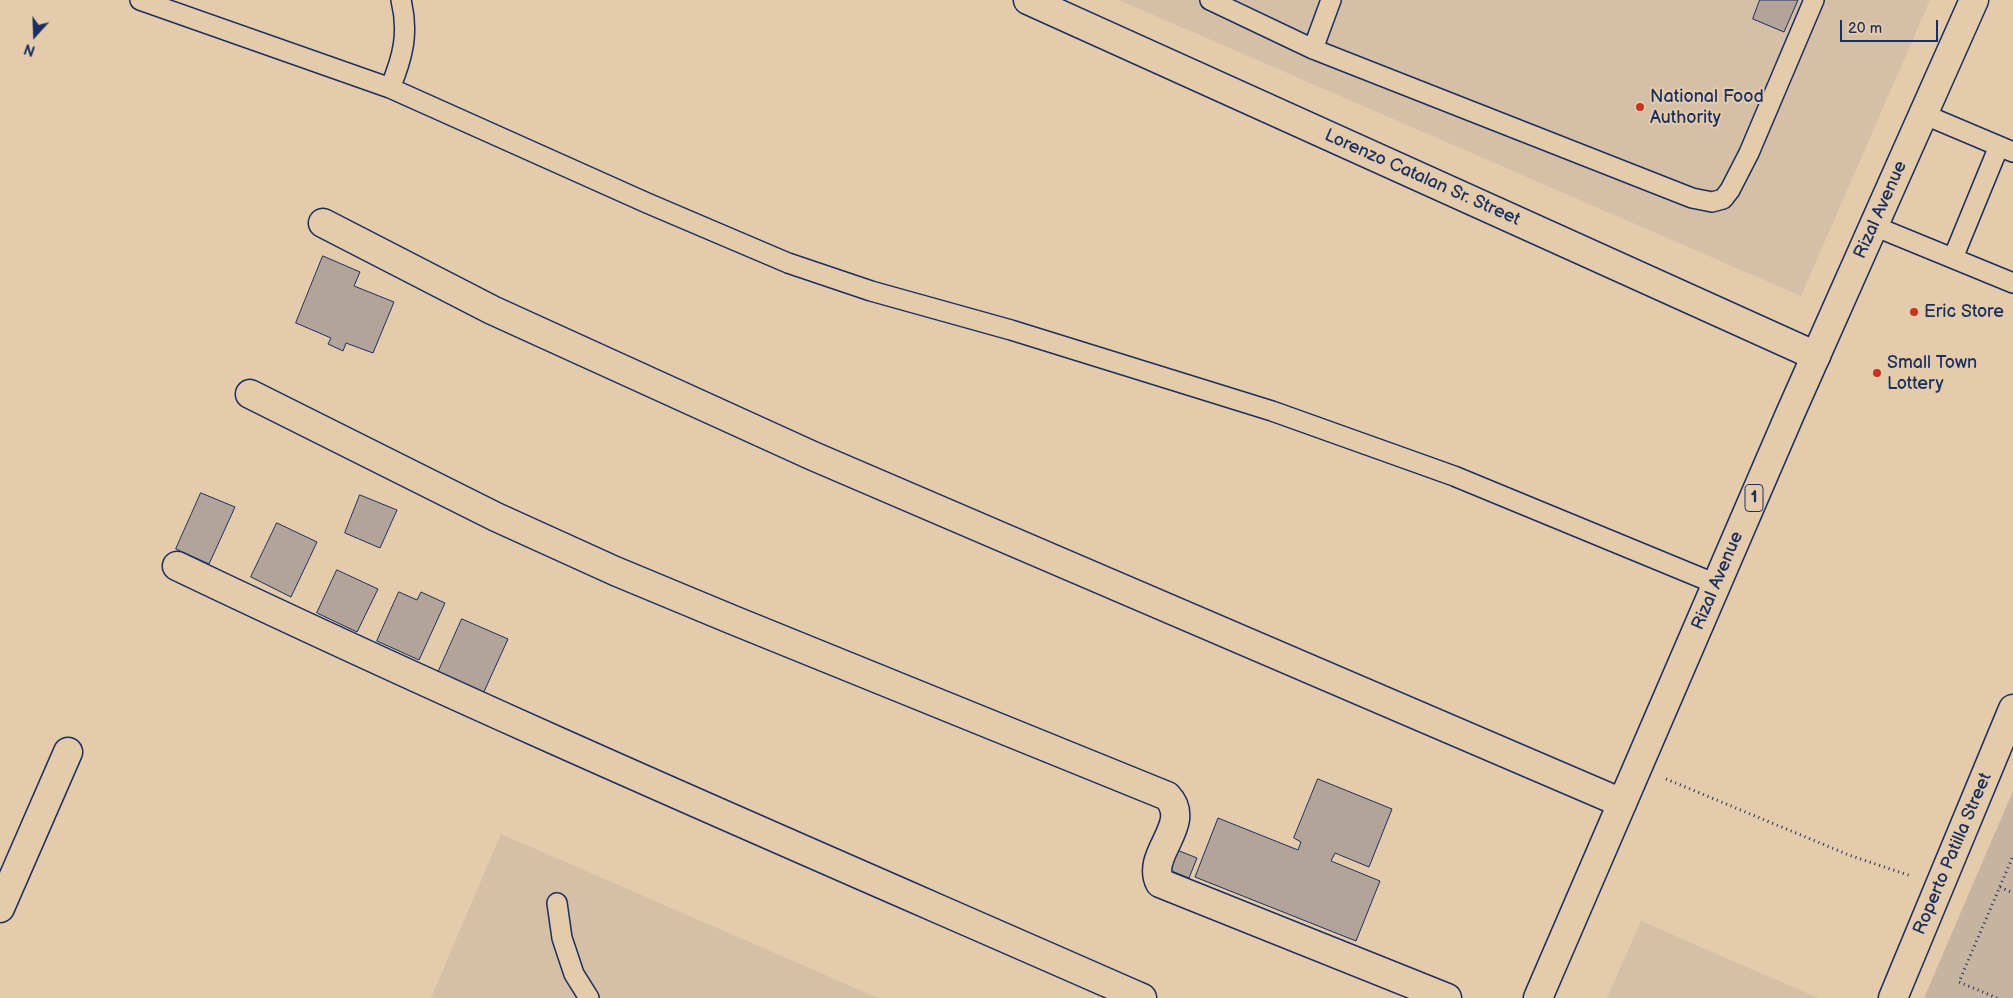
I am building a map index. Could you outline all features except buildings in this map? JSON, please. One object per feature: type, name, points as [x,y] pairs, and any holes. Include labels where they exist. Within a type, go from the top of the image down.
[{"type":"street","name":"Lorenzo Catalan Sr. Street","points":[[1028,0],[1816,356]]},
{"type":"street","name":"Rizal Avenue","points":[[1538,998],[1716,584],[1974,0]]},
{"type":"street","points":[[323,223],[492,310],[814,456],[1622,803]]},
{"type":"street","points":[[250,394],[488,513],[615,571],[1167,796],[1173,802],[1176,810],[1173,826],[1156,870],[1160,882],[1447,998]]},
{"type":"street","points":[[177,566],[484,709],[1142,998]]},
{"type":"street","name":"Roperto Patilla Street","points":[[1893,998],[2013,709]]},
{"type":"street","points":[[0,908],[68,752]]},
{"type":"lane","points":[[140,0],[390,88],[647,203],[788,263],[871,291],[1011,330],[1272,411],[1454,476],[1716,584]]},
{"type":"lane","points":[[390,88],[402,59],[405,36],[405,16],[402,0]]},
{"type":"lane","points":[[1210,0],[1312,48],[1692,198],[1712,202],[1722,199],[1734,182],[1749,152],[1814,0]]},
{"type":"lane","points":[[1312,48],[1331,0]]},
{"type":"lane","points":[[1923,114],[2006,149],[1953,258]]},
{"type":"lane","points":[[1874,226],[2013,283]]},
{"type":"lane","points":[[558,903],[562,938],[574,974],[589,998]]},
{"type":"path","points":[[1637,767],[1849,855],[1940,886]]},
{"type":"path","points":[[1997,998],[1959,982],[2013,856]]},
{"type":"path","points":[[2000,887],[2013,893]]},
{"type":"shaded area","points":[[1119,0],[1930,0],[1801,296]]},
{"type":"shaded area","points":[[2013,791],[2013,998],[1924,998]]},
{"type":"shaded area","points":[[501,834],[878,998],[431,998]]},
{"type":"shaded area","points":[[1641,921],[1818,998],[1607,998]]},
{"type":"place","name":"National Food Authority","points":[[1640,107]]},
{"type":"place","name":"Eric Store","points":[[1914,312]]},
{"type":"place","name":"Small Town Lottery","points":[[1877,373]]}]
